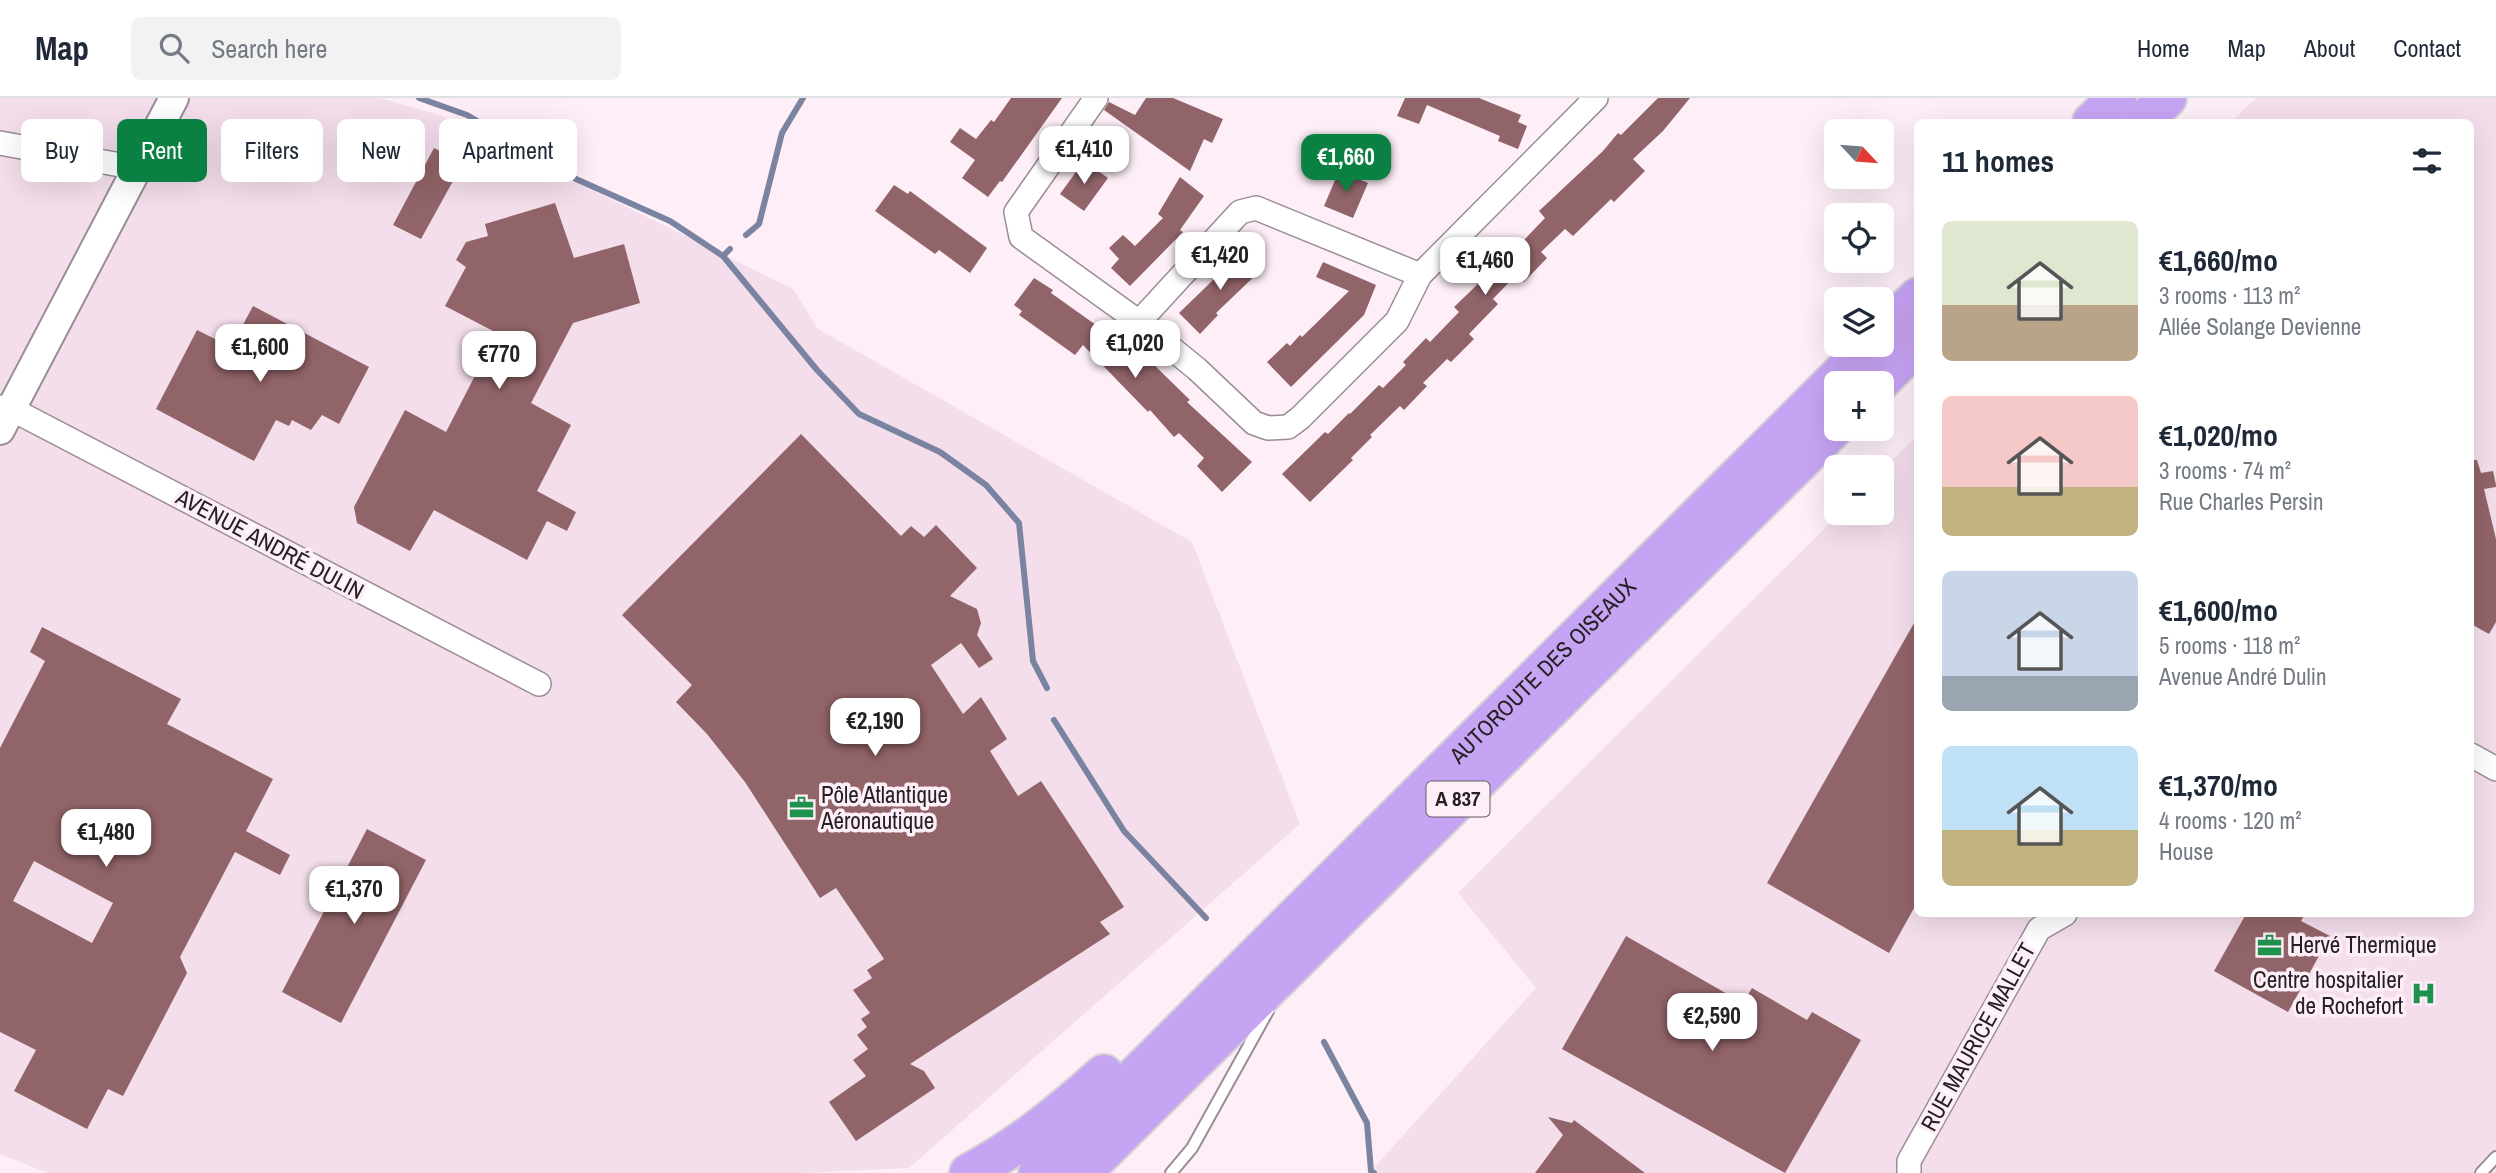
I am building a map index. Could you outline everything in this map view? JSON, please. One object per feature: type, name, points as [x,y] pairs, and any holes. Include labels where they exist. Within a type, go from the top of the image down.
[{"type":"highway","points":[[2095,119],[2117,98]]},
{"type":"highway","points":[[2145,119],[2167,98]]},
{"type":"highway","points":[[1894,320],[1914,301]]},
{"type":"highway","points":[[1891,371],[1914,349]]},
{"type":"highway","name":"AUTOROUTE DES OISEAUX","points":[[1038,1173],[1858,357]]},
{"type":"highway","name":"AUTOROUTE DES OISEAUX","points":[[1082,1173],[1824,438]]},
{"type":"highway","points":[[969,1173],[999,1157],[1044,1126],[1367,846]]},
{"type":"street","points":[[163,119],[174,98]]},
{"type":"street","points":[[1096,98],[1016,212],[1021,237],[1139,322],[1197,369],[1255,423],[1268,428],[1288,427],[1300,418],[1397,321],[1420,275],[1596,98]]},
{"type":"street","points":[[0,143],[117,164]]},
{"type":"street","points":[[3,416],[130,182]]},
{"type":"street","points":[[1139,322],[1240,212],[1255,208],[1420,275]]},
{"type":"street","name":"AVENUE ANDRÉ DULIN","points":[[3,416],[540,684]]},
{"type":"street","points":[[2474,757],[2496,769]]},
{"type":"street","name":"RUE MAURICE MALLET","points":[[1909,1173],[1909,1160],[2039,929],[2060,917]]},
{"type":"lane","points":[[1171,1173],[1192,1148],[1294,962]]},
{"type":"lane","points":[[2481,1173],[2496,1157]]},
{"type":"shaded area","points":[[0,98],[380,98],[448,119],[439,119],[439,182],[576,182],[793,289],[818,329],[1192,542],[1300,824],[909,1168],[802,1173],[48,1173],[0,1154]]},
{"type":"shaded area","points":[[2256,98],[2496,98],[2496,1173],[1371,1171],[1536,988],[1458,893],[1828,525],[1894,525],[1894,458],[1914,439],[1914,917],[2474,917],[2474,119],[2234,119]]},
{"type":"building","points":[[1011,98],[1062,98],[1002,182],[1000,181],[988,197],[962,178],[975,160],[950,142],[960,128],[976,139],[991,120],[994,122]]},
{"type":"building","points":[[1146,98],[1173,98],[1223,119],[1212,143],[1204,139],[1190,171],[1104,110],[1109,102],[1135,115]]},
{"type":"building","points":[[1405,98],[1479,98],[1521,115],[1518,122],[1527,126],[1518,149],[1498,141],[1500,136],[1427,105],[1419,124],[1397,116]]},
{"type":"building","points":[[1658,98],[1690,98],[1663,131],[1633,159],[1645,171],[1614,202],[1611,199],[1573,236],[1565,229],[1541,252],[1547,258],[1524,282],[1516,275],[1493,299],[1498,304],[1469,334],[1474,339],[1451,362],[1447,359],[1423,383],[1427,386],[1404,410],[1400,406],[1370,435],[1372,437],[1351,458],[1353,460],[1310,502],[1282,474],[1379,385],[1383,388],[1406,365],[1403,362],[1426,338],[1430,342],[1459,312],[1454,307],[1478,284],[1471,277],[1495,254],[1503,262],[1545,218],[1539,211],[1603,151],[1618,133],[1621,135]]},
{"type":"building","points":[[434,148],[439,151],[439,182],[452,182],[421,239],[393,225],[416,182],[425,182],[425,165]]},
{"type":"building","points":[[1084,161],[1108,178],[1084,211],[1060,194]]},
{"type":"building","points":[[1339,171],[1368,183],[1353,218],[1324,206]]},
{"type":"building","points":[[1180,177],[1204,196],[1180,230],[1183,232],[1130,286],[1111,268],[1119,259],[1109,248],[1123,235],[1135,246],[1163,218],[1158,214]]},
{"type":"building","points":[[894,185],[908,194],[910,191],[987,248],[970,273],[939,250],[935,254],[875,211]]},
{"type":"building","points":[[555,203],[574,258],[624,244],[640,303],[573,323],[531,403],[571,425],[537,491],[576,512],[567,531],[547,521],[527,560],[434,510],[410,551],[357,523],[354,507],[405,410],[446,432],[497,333],[445,306],[466,267],[456,260],[466,242],[488,236],[485,224]]},
{"type":"building","points":[[1243,251],[1262,269],[1216,313],[1218,315],[1200,334],[1179,313]]},
{"type":"building","points":[[1323,262],[1376,285],[1364,315],[1291,387],[1267,362],[1287,343],[1290,346],[1300,335],[1302,337],[1349,291],[1316,277]]},
{"type":"building","points":[[1034,278],[1096,325],[1098,323],[1116,336],[1144,365],[1149,360],[1190,400],[1187,402],[1252,462],[1222,492],[1197,466],[1204,458],[1179,433],[1174,437],[1083,345],[1075,355],[1019,315],[1022,311],[1014,305]]},
{"type":"building","points":[[253,306],[369,367],[339,424],[322,415],[311,430],[292,420],[289,426],[276,420],[254,461],[156,409],[197,330],[231,347]]},
{"type":"building","points":[[801,434],[901,536],[911,526],[924,537],[936,525],[977,568],[950,596],[977,609],[981,623],[977,635],[993,659],[979,668],[961,643],[931,665],[963,714],[981,697],[1007,739],[990,751],[1018,796],[1041,781],[1124,907],[1100,922],[1110,934],[910,1064],[924,1071],[935,1088],[856,1141],[829,1102],[866,1076],[853,1060],[868,1049],[857,1035],[867,1027],[861,1019],[870,1013],[853,990],[872,978],[867,970],[884,959],[836,888],[820,898],[745,782],[707,734],[676,702],[692,685],[622,615]]},
{"type":"building","points":[[2474,460],[2477,460],[2481,473],[2493,471],[2496,485],[2484,489],[2496,539],[2496,622],[2489,634],[2474,626]]},
{"type":"building","points":[[1914,623],[1914,908],[1889,953],[1767,883]]},
{"type":"building","points":[[42,627],[181,699],[167,724],[273,779],[246,831],[290,855],[280,875],[235,852],[180,957],[187,973],[123,1096],[108,1089],[87,1129],[14,1091],[36,1050],[0,1032],[0,748],[45,661],[30,652]],"holes":[[[34,861],[113,903],[92,943],[13,901]]]},
{"type":"building","points":[[367,829],[426,860],[341,1023],[282,992]]},
{"type":"building","points":[[2244,917],[2303,917],[2301,921],[2330,936],[2288,1012],[2214,971]]},
{"type":"building","points":[[1626,936],[1743,1003],[1752,988],[1807,1020],[1812,1012],[1861,1040],[1785,1173],[1562,1049]]},
{"type":"building","points":[[1548,1117],[1572,1123],[1574,1120],[1645,1173],[1535,1173],[1563,1135]]},
{"type":"waterway","points":[[419,98],[467,115],[576,179],[670,221],[723,256],[730,249]]},
{"type":"waterway","points":[[746,235],[759,224],[782,133],[803,98]]},
{"type":"waterway","points":[[723,256],[817,370],[859,414],[940,452],[986,485],[1019,523],[1033,661],[1047,688]]},
{"type":"waterway","points":[[1054,720],[1124,831],[1206,918]]},
{"type":"waterway","points":[[1324,1042],[1367,1123],[1371,1171],[1374,1173]]},
{"type":"place","name":"Pôle Atlantique Aéronautique","points":[[801,808]]},
{"type":"place","name":"Hervé Thermique","points":[[2270,945]]},
{"type":"place","name":"Centre hospitalier de Rochefort","points":[[2423,993]]}]
